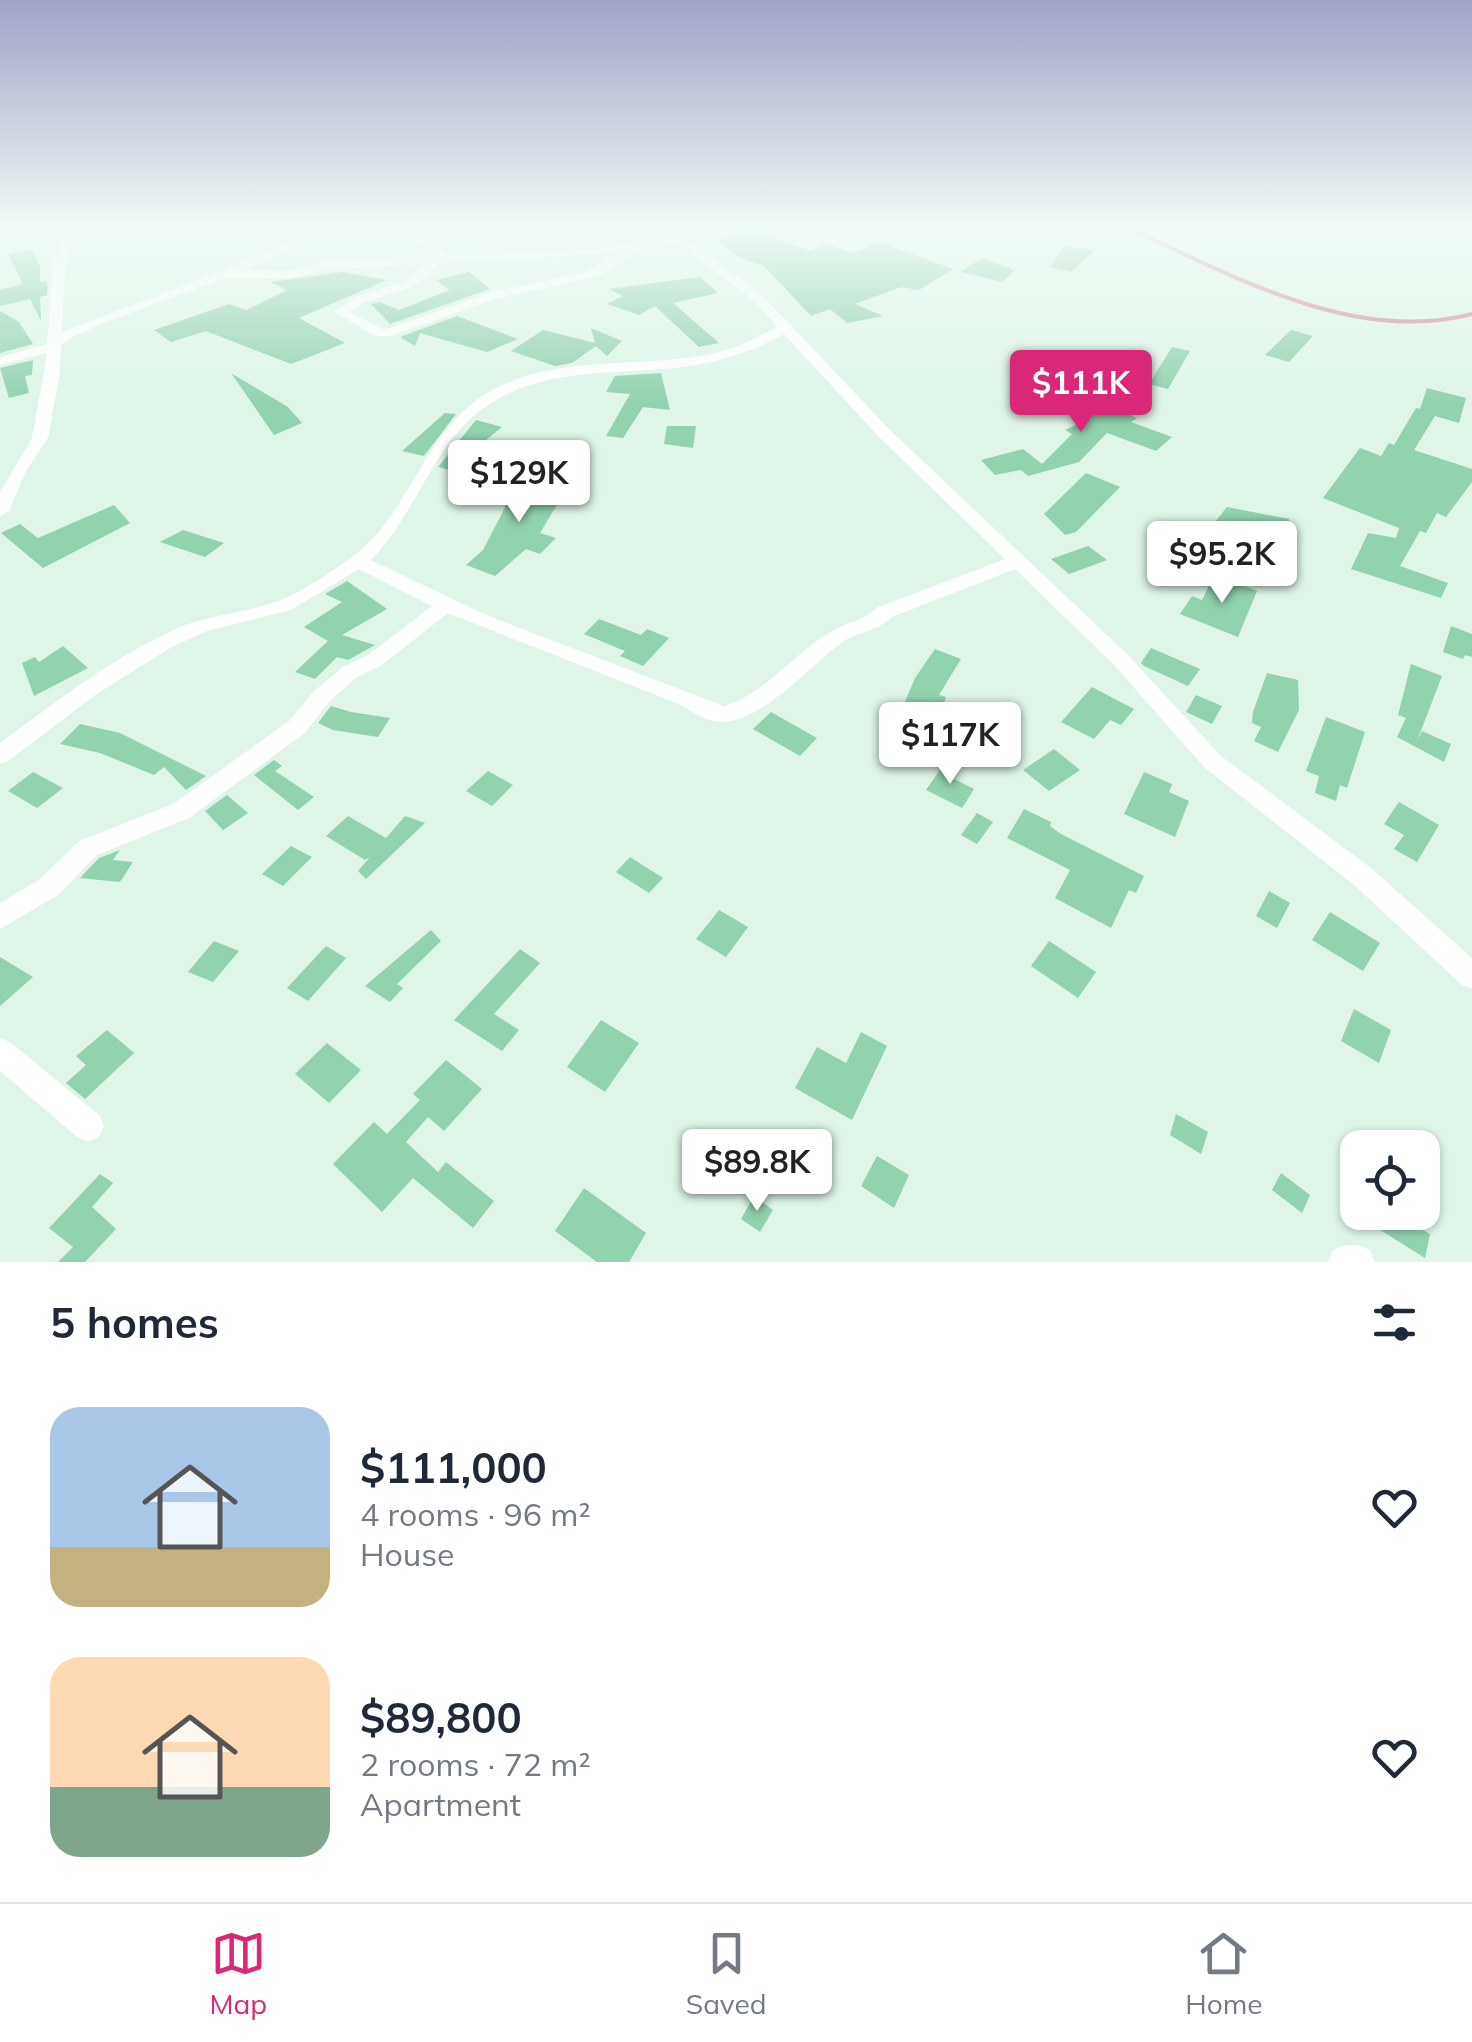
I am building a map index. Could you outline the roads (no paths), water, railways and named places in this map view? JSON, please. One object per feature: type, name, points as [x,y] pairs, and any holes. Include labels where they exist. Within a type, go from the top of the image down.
[{"type":"street","points":[[0,511],[18,471],[40,438],[52,377],[60,287]]},
{"type":"street","points":[[0,361],[52,347],[63,336],[98,320],[190,287]]},
{"type":"street","points":[[399,287],[359,300],[342,314],[380,334],[389,333],[470,301],[536,287]]},
{"type":"street","points":[[743,287],[1017,561],[1120,658],[1213,762],[1362,876],[1472,976]]},
{"type":"street","points":[[0,756],[108,673],[149,650],[216,621],[283,606],[359,561],[390,527],[442,437],[502,391],[551,374],[700,360],[758,344],[784,328]]},
{"type":"street","points":[[359,561],[444,607],[687,698],[710,713],[729,714],[763,694],[841,633],[873,626],[885,612],[1017,561]]},
{"type":"street","points":[[0,916],[49,887],[88,848],[181,810],[297,727],[321,697],[350,672],[376,660],[444,607]]},
{"type":"street","points":[[0,1052],[88,1126]]},
{"type":"street","points":[[1344,1262],[1358,1262]]},
{"type":"waterway","points":[[1259,287],[1340,313],[1384,320],[1428,321],[1472,314]]}]
